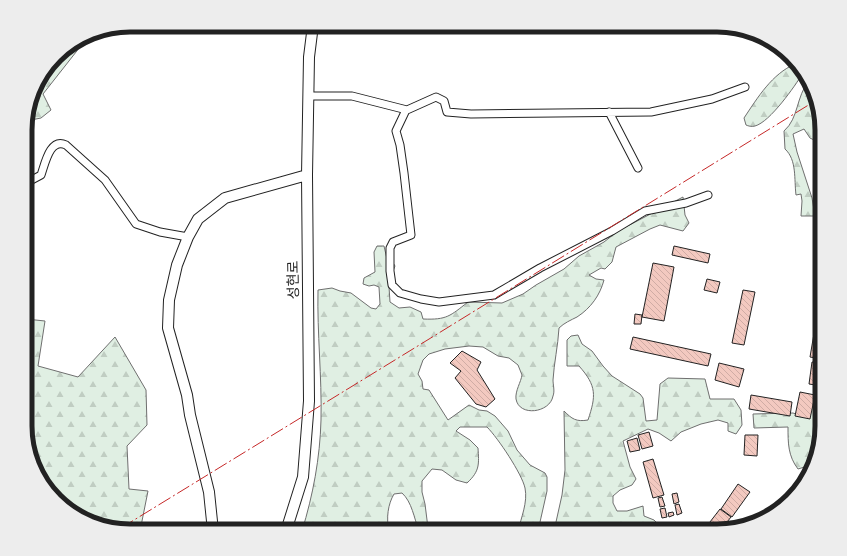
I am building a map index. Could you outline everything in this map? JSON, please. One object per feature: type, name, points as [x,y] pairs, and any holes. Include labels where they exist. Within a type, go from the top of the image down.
[{"type":"main road","name":"성현로","points":[[288,524],[302,477],[309,401],[307,175],[309,57],[312,32]]},
{"type":"main road","points":[[212,524],[209,492],[190,415],[187,395],[168,328],[169,300],[177,265],[188,237],[198,219],[225,198],[307,175]]},
{"type":"street","points":[[308,96],[352,96],[406,110],[436,97],[444,101],[446,112],[471,114],[651,112],[712,99],[745,87]]},
{"type":"street","points":[[406,110],[396,131],[400,145],[411,235],[393,242],[390,248],[390,272],[392,285],[400,293],[421,299],[439,302],[494,295],[540,268],[612,231],[645,211],[686,203],[708,195]]},
{"type":"street","points":[[609,112],[638,168]]},
{"type":"street","points":[[32,180],[41,175],[51,148],[58,143],[66,144],[105,180],[136,224],[160,232],[188,237]]},
{"type":"green space","points":[[82,45],[43,94],[51,110],[41,118],[33,120],[35,105],[45,81],[52,70],[66,56]]},
{"type":"green space","points":[[791,66],[800,78],[782,103],[768,118],[761,123],[754,126],[746,125],[744,118],[755,102],[772,80]]},
{"type":"green space","points":[[805,87],[813,111],[815,140],[810,138],[804,129],[793,134],[797,152],[812,198],[815,216],[801,216],[801,194],[796,195],[792,159],[785,149],[784,131],[792,120]]},
{"type":"green space","points":[[683,197],[685,215],[689,223],[683,231],[660,225],[650,229],[616,247],[612,262],[605,269],[601,268],[589,275],[596,279],[604,280],[597,296],[587,310],[559,328],[553,380],[554,394],[551,402],[546,406],[534,411],[523,409],[518,405],[516,396],[522,375],[518,365],[509,358],[498,356],[483,347],[469,346],[445,349],[429,354],[423,360],[418,374],[422,381],[423,389],[429,390],[448,420],[469,405],[479,410],[487,411],[495,416],[508,431],[517,450],[530,465],[545,473],[547,477],[547,491],[540,524],[520,524],[526,499],[525,488],[515,465],[497,439],[487,427],[460,427],[456,431],[470,440],[478,448],[478,467],[474,475],[467,483],[456,480],[442,470],[432,469],[422,481],[422,492],[428,524],[416,524],[408,501],[402,493],[394,494],[390,502],[388,524],[304,524],[315,476],[320,434],[321,404],[318,290],[332,288],[351,293],[371,308],[376,309],[380,304],[379,287],[363,284],[364,278],[375,272],[374,252],[377,246],[384,246],[387,259],[392,261],[395,266],[389,287],[390,302],[399,308],[410,307],[421,312],[423,319],[438,319],[457,311],[468,302],[502,303],[523,294],[564,269],[579,256],[604,242],[618,231]]},
{"type":"green space","points":[[32,320],[45,321],[38,366],[78,377],[115,337],[146,390],[147,425],[127,446],[129,489],[148,491],[141,524],[130,524],[111,522],[87,514],[70,504],[52,486],[39,463],[33,438]]},
{"type":"green space","points":[[578,335],[582,344],[592,351],[612,376],[640,394],[643,398],[646,421],[657,420],[660,384],[668,378],[705,379],[710,399],[734,399],[741,410],[742,425],[736,434],[728,431],[728,423],[718,420],[701,424],[681,432],[671,441],[659,433],[648,429],[623,441],[630,467],[636,479],[632,485],[620,490],[613,496],[613,503],[617,511],[627,511],[643,506],[644,516],[654,520],[658,524],[556,524],[562,495],[565,470],[564,411],[574,419],[580,421],[588,420],[593,398],[592,386],[585,373],[579,366],[567,366],[567,340],[571,336]]},
{"type":"green space","points":[[815,397],[815,432],[813,445],[806,467],[798,469],[790,454],[788,427],[754,428],[753,414],[793,413],[805,417],[808,407]]},
{"type":"building","points":[[674,246],[710,254],[708,263],[672,255]]},
{"type":"building","points":[[653,263],[674,267],[664,321],[642,317]]},
{"type":"building","points":[[707,279],[720,282],[717,293],[704,290]]},
{"type":"building","points":[[743,290],[755,292],[744,345],[732,343]]},
{"type":"building","points":[[635,314],[642,315],[641,324],[634,324]]},
{"type":"building","points":[[815,328],[815,358],[810,357]]},
{"type":"building","points":[[633,337],[711,354],[708,366],[630,349]]},
{"type":"building","points":[[462,351],[481,362],[477,370],[495,399],[486,407],[476,404],[455,378],[461,371],[450,363]]},
{"type":"building","points":[[812,362],[815,362],[815,385],[809,384]]},
{"type":"building","points":[[719,363],[744,369],[739,387],[715,380]]},
{"type":"building","points":[[800,392],[815,395],[810,419],[795,416]]},
{"type":"building","points":[[751,395],[792,402],[790,416],[749,409]]},
{"type":"building","points":[[649,432],[653,446],[642,449],[638,435]]},
{"type":"building","points":[[745,435],[758,435],[757,456],[744,455]]},
{"type":"building","points":[[637,438],[640,450],[630,452],[627,441]]},
{"type":"building","points":[[653,459],[664,495],[653,498],[643,462]]},
{"type":"building","points":[[738,484],[750,492],[732,517],[721,509]]},
{"type":"building","points":[[677,493],[679,502],[674,504],[672,494]]},
{"type":"building","points":[[662,497],[665,506],[660,507],[658,498]]},
{"type":"building","points":[[679,504],[682,513],[677,515],[675,505]]},
{"type":"building","points":[[665,508],[667,517],[662,518],[660,509]]},
{"type":"building","points":[[720,509],[731,517],[726,524],[708,524]]},
{"type":"building","points":[[673,512],[674,515],[669,517],[668,513]]},
{"type":"power","points":[[128,524],[811,103]]}]
